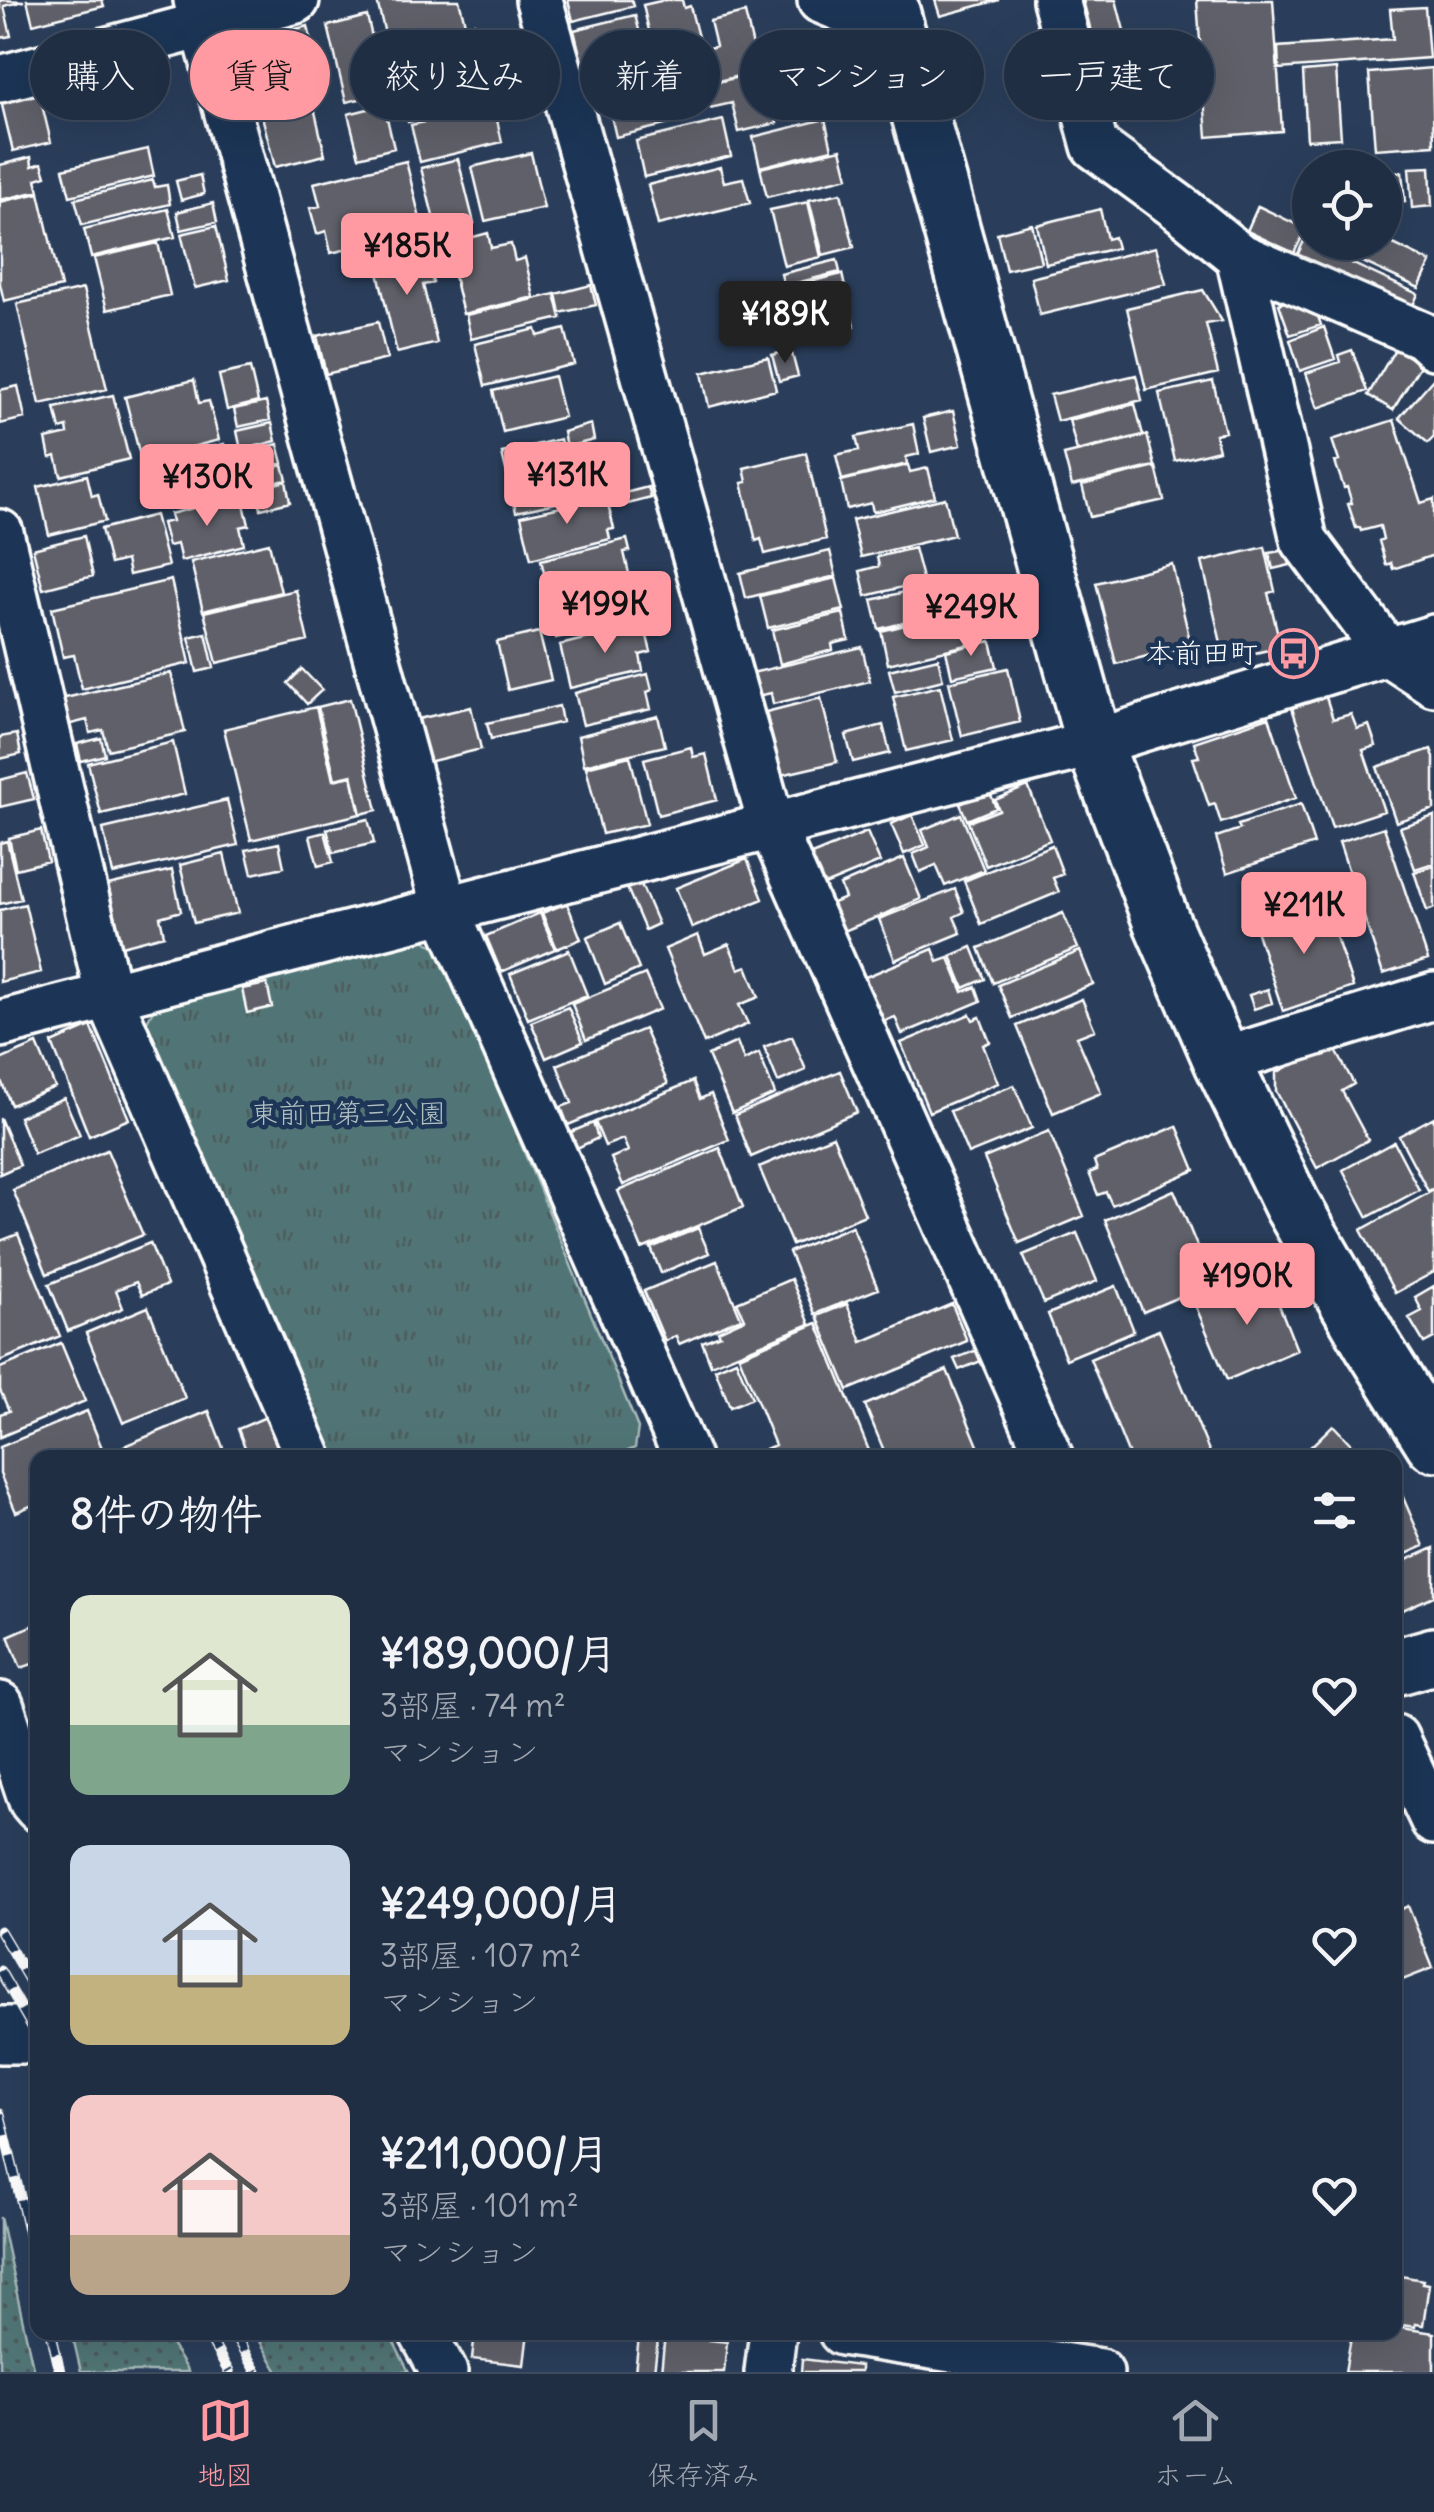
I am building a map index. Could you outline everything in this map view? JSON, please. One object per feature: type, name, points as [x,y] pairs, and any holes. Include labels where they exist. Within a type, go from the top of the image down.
[{"type":"street","points":[[0,80],[201,13],[296,0]]},
{"type":"street","points":[[540,0],[772,827],[1046,1450]]},
{"type":"street","points":[[821,0],[892,16],[1094,743],[1162,923],[1222,1062],[1292,1205],[1434,1443]]},
{"type":"street","points":[[1056,0],[1096,146],[1239,256],[1422,335],[1434,346]]},
{"type":"street","points":[[201,13],[445,908],[670,1450]]},
{"type":"street","points":[[1239,256],[1304,540],[1388,652],[1434,682]]},
{"type":"street","points":[[0,534],[109,997],[306,1450]]},
{"type":"street","points":[[0,1024],[1094,743],[1434,638]]},
{"type":"street","points":[[1222,1062],[1434,996]]},
{"type":"street","points":[[1402,1665],[1434,1656]]},
{"type":"street","points":[[0,1705],[30,1796]]},
{"type":"street","points":[[1402,1753],[1434,1821]]},
{"type":"street","points":[[0,2034],[30,2034]]},
{"type":"street","points":[[426,2340],[444,2372]]},
{"type":"street","points":[[768,2372],[772,2340]]},
{"type":"street","points":[[893,2340],[1097,2372],[1099,2340]]},
{"type":"green space","name":"東前田第三公園","points":[[422,939],[441,950],[638,1428],[635,1448],[332,1450],[146,1023],[153,1010]]},
{"type":"green space","points":[[0,2217],[34,2372],[0,2372]]},
{"type":"green space","points":[[74,2340],[168,2340],[188,2372],[81,2372]]},
{"type":"green space","points":[[259,2340],[393,2340],[409,2372],[278,2372]]},
{"type":"building","points":[[0,0],[24,1],[4,6],[11,36],[0,38]]},
{"type":"building","points":[[27,0],[102,0],[104,6],[33,24]]},
{"type":"building","points":[[459,0],[465,23],[436,30],[384,30],[377,1]]},
{"type":"building","points":[[568,0],[632,0],[634,6],[573,21]]},
{"type":"building","points":[[682,0],[684,8],[690,6],[696,30],[649,30],[643,5]]},
{"type":"building","points":[[935,0],[999,0],[940,16]]},
{"type":"building","points":[[1083,0],[1116,0],[1124,30],[1091,30]]},
{"type":"building","points":[[1197,0],[1273,0],[1282,131],[1207,137],[1206,120],[1214,120],[1214,30],[1199,30]]},
{"type":"building","points":[[1425,7],[1429,58],[1279,69],[1278,47],[1393,39],[1390,9]]},
{"type":"building","points":[[745,13],[749,30],[740,30],[740,76],[720,81],[720,30],[712,30],[710,21]]},
{"type":"building","points":[[635,15],[639,30],[580,30],[580,55],[574,30]]},
{"type":"building","points":[[367,16],[370,30],[350,30],[350,101],[346,102],[328,26]]},
{"type":"building","points":[[474,23],[476,30],[445,30]]},
{"type":"building","points":[[1432,68],[1434,145],[1375,149],[1369,73]]},
{"type":"building","points":[[1336,69],[1341,138],[1307,140],[1303,72]]},
{"type":"building","points":[[740,77],[740,120],[777,123],[739,132],[732,103],[720,106],[720,81]]},
{"type":"building","points":[[30,90],[30,120],[46,120],[51,142],[13,151],[0,97]]},
{"type":"building","points":[[348,114],[350,120],[387,120],[394,148],[359,157]]},
{"type":"building","points":[[263,120],[317,120],[325,155],[275,167]]},
{"type":"building","points":[[433,120],[497,120],[502,142],[420,162],[411,125]]},
{"type":"building","points":[[612,120],[685,120],[616,137]]},
{"type":"building","points":[[723,120],[731,156],[644,177],[636,141]]},
{"type":"building","points":[[825,120],[832,149],[760,167],[753,137]]},
{"type":"building","points":[[148,149],[154,176],[70,196],[63,169]]},
{"type":"building","points":[[841,149],[848,177],[767,197],[760,168]]},
{"type":"building","points":[[531,153],[544,208],[485,221],[472,167]]},
{"type":"building","points":[[31,157],[32,166],[42,163],[46,176],[36,179],[39,191],[0,200],[0,165]]},
{"type":"building","points":[[458,159],[474,223],[437,232],[421,168]]},
{"type":"building","points":[[406,161],[423,231],[331,253],[326,231],[317,234],[310,208],[320,206],[314,183]]},
{"type":"building","points":[[720,167],[724,182],[743,178],[750,203],[658,225],[648,185]]},
{"type":"building","points":[[1430,167],[1432,206],[1412,208],[1409,168]]},
{"type":"building","points":[[200,175],[204,194],[181,200],[176,181]]},
{"type":"building","points":[[153,180],[155,187],[167,185],[170,204],[82,225],[75,199]]},
{"type":"building","points":[[39,193],[61,287],[4,301],[0,284],[0,202]]},
{"type":"building","points":[[841,193],[854,247],[823,255],[809,200]]},
{"type":"building","points":[[808,202],[821,257],[784,266],[770,210]]},
{"type":"building","points":[[213,203],[217,222],[181,230],[177,212]]},
{"type":"building","points":[[1258,206],[1292,222],[1292,252],[1247,231]]},
{"type":"building","points":[[168,209],[175,237],[91,257],[84,229]]},
{"type":"building","points":[[1100,209],[1107,239],[1114,237],[1117,248],[1046,264],[1037,225]]},
{"type":"building","points":[[1032,224],[1041,262],[1006,270],[997,233]]},
{"type":"building","points":[[216,226],[229,280],[195,288],[181,234]]},
{"type":"building","points":[[488,233],[491,248],[511,244],[515,261],[525,258],[534,297],[463,314],[450,259],[454,258],[451,243]]},
{"type":"building","points":[[158,243],[170,295],[107,310],[94,258]]},
{"type":"building","points":[[424,247],[433,283],[423,285],[437,343],[397,353],[375,260]]},
{"type":"building","points":[[1156,247],[1166,284],[1040,315],[1031,278]]},
{"type":"building","points":[[1402,248],[1431,262],[1419,288],[1359,260],[1402,260]]},
{"type":"building","points":[[837,260],[840,272],[784,286],[781,274]]},
{"type":"building","points":[[1295,260],[1345,260],[1418,294],[1410,312]]},
{"type":"building","points":[[842,274],[854,326],[797,340],[785,288]]},
{"type":"building","points":[[591,285],[596,305],[560,313],[556,294]]},
{"type":"building","points":[[83,289],[107,389],[40,404],[17,304]]},
{"type":"building","points":[[1203,290],[1222,321],[1206,324],[1218,373],[1146,390],[1127,308]]},
{"type":"building","points":[[1310,293],[1321,325],[1290,335],[1279,304]]},
{"type":"building","points":[[555,294],[561,318],[471,339],[466,315]]},
{"type":"building","points":[[378,322],[387,359],[326,374],[317,336]]},
{"type":"building","points":[[1324,327],[1335,359],[1300,371],[1290,340]]},
{"type":"building","points":[[536,329],[538,336],[565,329],[574,364],[485,386],[475,344]]},
{"type":"building","points":[[1395,349],[1421,364],[1393,410],[1368,395]]},
{"type":"building","points":[[791,350],[798,376],[779,381],[772,355]]},
{"type":"building","points":[[1352,350],[1367,391],[1318,408],[1306,373],[1340,362],[1338,355]]},
{"type":"building","points":[[768,357],[776,390],[709,407],[702,373]]},
{"type":"building","points":[[250,368],[258,402],[227,410],[219,375]]},
{"type":"building","points":[[1136,375],[1142,400],[1057,421],[1050,395]]},
{"type":"building","points":[[554,376],[564,417],[503,432],[493,391]]},
{"type":"building","points":[[1434,378],[1434,437],[1428,443],[1399,418]]},
{"type":"building","points":[[194,380],[199,403],[209,401],[219,440],[141,460],[125,397]]},
{"type":"building","points":[[1213,381],[1225,432],[1215,434],[1219,450],[1175,461],[1159,393]]},
{"type":"building","points":[[18,386],[25,418],[0,424],[0,390]]},
{"type":"building","points":[[113,395],[129,459],[61,476],[56,456],[50,458],[46,439],[68,434],[67,427],[60,429],[55,408]]},
{"type":"building","points":[[266,402],[270,420],[238,427],[234,409]]},
{"type":"building","points":[[1135,404],[1143,435],[1077,451],[1069,420]]},
{"type":"building","points":[[953,411],[961,445],[931,452],[923,418]]},
{"type":"building","points":[[1394,420],[1421,503],[1434,499],[1434,555],[1393,569],[1391,563],[1386,565],[1379,541],[1383,539],[1380,526],[1361,531],[1356,528],[1332,440]]},
{"type":"building","points":[[272,423],[276,441],[241,450],[237,431]]},
{"type":"building","points":[[591,424],[594,440],[566,447],[563,432]]},
{"type":"building","points":[[913,424],[919,454],[906,457],[907,464],[842,480],[836,455],[859,450],[856,437]]},
{"type":"building","points":[[1147,435],[1155,466],[1072,486],[1064,455]]},
{"type":"building","points":[[560,439],[574,499],[516,512],[502,453]]},
{"type":"building","points":[[224,444],[236,490],[165,507],[154,461]]},
{"type":"building","points":[[278,444],[283,463],[254,471],[250,451]]},
{"type":"building","points":[[806,453],[826,539],[765,554],[761,539],[756,541],[742,483],[747,482],[744,468]]},
{"type":"building","points":[[283,465],[287,480],[267,484],[263,470]]},
{"type":"building","points":[[908,465],[910,472],[928,468],[935,497],[873,512],[871,503],[847,509],[841,481]]},
{"type":"building","points":[[1156,467],[1164,500],[1090,517],[1082,485]]},
{"type":"building","points":[[87,475],[92,496],[98,494],[105,521],[49,535],[38,487]]},
{"type":"building","points":[[286,481],[290,502],[261,509],[256,489]]},
{"type":"building","points":[[648,487],[651,498],[620,506],[617,495]]},
{"type":"building","points":[[233,498],[235,506],[244,504],[249,525],[240,527],[244,545],[181,561],[177,544],[168,546],[162,523],[172,521],[170,514]]},
{"type":"building","points":[[600,498],[601,502],[607,500],[614,529],[608,530],[610,539],[531,559],[521,516]]},
{"type":"building","points":[[945,498],[954,535],[861,557],[852,520]]},
{"type":"building","points":[[155,515],[168,566],[129,575],[126,560],[110,564],[101,529]]},
{"type":"building","points":[[84,536],[93,576],[43,589],[33,549]]},
{"type":"building","points":[[627,539],[630,551],[624,552],[630,578],[550,597],[541,560]]},
{"type":"building","points":[[269,543],[281,592],[203,611],[191,562]]},
{"type":"building","points":[[1265,547],[1275,591],[1268,593],[1281,647],[1225,660],[1202,562]]},
{"type":"building","points":[[914,548],[923,582],[866,596],[860,571],[879,566],[877,557]]},
{"type":"building","points":[[1286,550],[1290,565],[1273,569],[1269,553]]},
{"type":"building","points":[[830,551],[836,576],[746,598],[740,573]]},
{"type":"building","points":[[1172,564],[1191,645],[1116,664],[1096,583]]},
{"type":"building","points":[[836,578],[844,610],[768,628],[760,596]]},
{"type":"building","points":[[957,579],[964,608],[879,629],[872,600]]},
{"type":"building","points":[[171,580],[190,663],[82,689],[74,655],[63,657],[52,608]]},
{"type":"building","points":[[626,584],[635,620],[556,638],[548,603]]},
{"type":"building","points":[[296,590],[308,641],[217,663],[204,612]]},
{"type":"building","points":[[967,610],[975,643],[888,664],[881,631]]},
{"type":"building","points":[[843,613],[849,640],[832,644],[833,650],[780,664],[772,630]]},
{"type":"building","points":[[644,624],[651,652],[640,655],[643,671],[570,688],[560,645]]},
{"type":"building","points":[[539,632],[551,680],[508,690],[497,642]]},
{"type":"building","points":[[206,633],[214,668],[197,672],[189,637]]},
{"type":"building","points":[[991,641],[997,667],[952,677],[946,651]]},
{"type":"building","points":[[862,647],[870,681],[773,704],[771,693],[758,696],[752,673]]},
{"type":"building","points":[[938,658],[943,680],[895,692],[889,670]]},
{"type":"building","points":[[1008,668],[1020,722],[962,736],[949,682]]},
{"type":"building","points":[[302,669],[322,690],[307,704],[288,683]]},
{"type":"building","points":[[171,673],[185,732],[108,750],[103,730],[90,733],[87,720],[67,725],[61,699]]},
{"type":"building","points":[[648,674],[651,709],[583,725],[575,693]]},
{"type":"building","points":[[940,686],[953,740],[906,751],[893,697]]},
{"type":"building","points":[[1326,697],[1333,719],[1351,714],[1357,729],[1369,725],[1376,746],[1363,750],[1384,811],[1332,828],[1292,708]]},
{"type":"building","points":[[821,698],[837,762],[781,775],[766,712]]},
{"type":"building","points":[[350,699],[377,810],[361,814],[352,775],[335,779],[318,707]]},
{"type":"building","points":[[559,706],[562,722],[491,739],[487,723]]},
{"type":"building","points":[[316,707],[333,780],[352,776],[360,814],[251,840],[224,729]]},
{"type":"building","points":[[471,707],[481,749],[428,762],[418,719]]},
{"type":"building","points":[[658,716],[665,746],[584,765],[578,736]]},
{"type":"building","points":[[1269,717],[1296,798],[1221,823],[1215,804],[1209,806],[1193,758],[1199,757],[1194,742]]},
{"type":"building","points":[[883,725],[890,753],[853,762],[846,735]]},
{"type":"building","points":[[17,734],[21,754],[0,759],[0,737]]},
{"type":"building","points":[[101,738],[105,755],[81,761],[77,744]]},
{"type":"building","points":[[173,742],[185,794],[101,814],[88,763]]},
{"type":"building","points":[[691,747],[693,757],[706,754],[717,800],[658,815],[644,759]]},
{"type":"building","points":[[1431,749],[1434,809],[1396,822],[1377,767]]},
{"type":"building","points":[[630,756],[647,824],[602,834],[586,767]]},
{"type":"building","points":[[27,773],[34,799],[0,807],[0,780]]},
{"type":"building","points":[[1028,786],[1050,840],[986,866],[968,822],[999,810],[995,800]]},
{"type":"building","points":[[990,792],[996,808],[967,820],[960,804]]},
{"type":"building","points":[[227,800],[238,845],[113,874],[103,829]]},
{"type":"building","points":[[1301,804],[1314,844],[1227,873],[1216,837],[1240,829],[1238,825]]},
{"type":"building","points":[[961,814],[984,870],[945,886],[936,865],[920,872],[913,854],[929,847],[922,830]]},
{"type":"building","points":[[912,815],[925,845],[904,854],[891,824]]},
{"type":"building","points":[[1434,816],[1434,863],[1415,869],[1400,827]]},
{"type":"building","points":[[368,819],[374,843],[333,853],[327,829]]},
{"type":"building","points":[[1384,827],[1428,960],[1383,974],[1339,842]]},
{"type":"building","points":[[41,830],[48,861],[16,869],[9,838]]},
{"type":"building","points":[[325,832],[333,862],[318,866],[310,836]]},
{"type":"building","points":[[867,832],[880,862],[822,886],[809,856]]},
{"type":"building","points":[[7,841],[21,899],[0,904],[0,843]]},
{"type":"building","points":[[279,843],[284,867],[252,874],[246,850]]},
{"type":"building","points":[[1052,845],[1063,874],[1053,878],[1059,892],[981,924],[964,881]]},
{"type":"building","points":[[224,854],[238,913],[194,923],[180,865]]},
{"type":"building","points":[[904,858],[921,899],[839,933],[828,905],[845,898],[840,885]]},
{"type":"building","points":[[747,859],[763,899],[692,928],[676,888]]},
{"type":"building","points":[[1434,866],[1434,908],[1427,911],[1414,872]]},
{"type":"building","points":[[172,870],[181,911],[160,917],[164,935],[122,946],[108,885]]},
{"type":"building","points":[[640,882],[658,924],[645,930],[627,888]]},
{"type":"building","points":[[1340,883],[1343,895],[1322,903],[1317,890]]},
{"type":"building","points":[[955,889],[964,912],[954,917],[961,933],[895,960],[879,919]]},
{"type":"building","points":[[567,903],[581,939],[557,949],[542,913]]},
{"type":"building","points":[[25,904],[41,972],[0,982],[0,910]]},
{"type":"building","points":[[1325,904],[1353,987],[1283,1011],[1255,927]]},
{"type":"building","points":[[540,913],[555,949],[501,972],[486,936]]},
{"type":"building","points":[[1063,913],[1078,948],[993,983],[979,948]]},
{"type":"building","points":[[620,923],[639,969],[605,984],[587,937]]},
{"type":"building","points":[[698,935],[705,954],[729,944],[739,969],[747,966],[759,997],[739,1005],[748,1024],[704,1043],[665,949]]},
{"type":"building","points":[[972,947],[985,979],[964,988],[951,956]]},
{"type":"building","points":[[933,949],[938,962],[949,958],[963,992],[976,987],[981,1001],[902,1034],[895,1017],[882,1022],[863,978]]},
{"type":"building","points":[[569,950],[587,995],[528,1019],[510,974]]},
{"type":"building","points":[[1080,951],[1093,984],[1012,1018],[998,985]]},
{"type":"building","points":[[645,974],[660,1009],[586,1040],[572,1004]]},
{"type":"building","points":[[267,984],[272,1007],[247,1013],[242,989]]},
{"type":"building","points":[[1268,989],[1272,1003],[1254,1009],[1249,995]]},
{"type":"building","points":[[1082,999],[1095,1030],[1077,1037],[1101,1093],[1053,1113],[1017,1026]]},
{"type":"building","points":[[568,1007],[583,1042],[546,1058],[531,1022]]},
{"type":"building","points":[[970,1014],[973,1020],[980,1017],[990,1042],[983,1045],[998,1083],[929,1112],[901,1043]]},
{"type":"building","points":[[91,1026],[129,1119],[89,1136],[52,1043]]},
{"type":"building","points":[[644,1029],[668,1084],[568,1125],[561,1107],[572,1103],[557,1065]]},
{"type":"building","points":[[792,1036],[806,1070],[778,1082],[764,1047]]},
{"type":"building","points":[[737,1042],[744,1060],[759,1053],[775,1094],[732,1113],[708,1055]]},
{"type":"building","points":[[1332,1043],[1354,1084],[1342,1091],[1368,1140],[1317,1168],[1276,1091],[1276,1073]]},
{"type":"building","points":[[37,1044],[55,1087],[11,1105],[0,1078],[0,1060]]},
{"type":"building","points":[[840,1071],[857,1112],[751,1157],[735,1115]]},
{"type":"building","points":[[693,1081],[700,1099],[711,1094],[729,1140],[623,1185],[611,1158],[628,1151],[623,1139],[605,1146],[595,1122]]},
{"type":"building","points":[[1014,1085],[1032,1128],[968,1154],[950,1111]]},
{"type":"building","points":[[64,1098],[80,1135],[34,1154],[19,1117]]},
{"type":"building","points":[[1434,1117],[1434,1188],[1428,1191],[1399,1136]]},
{"type":"building","points":[[0,1118],[20,1165],[0,1174]]},
{"type":"building","points":[[593,1123],[598,1138],[577,1148],[571,1132]]},
{"type":"building","points":[[1177,1126],[1195,1170],[1112,1205],[1106,1192],[1098,1195],[1089,1173],[1097,1170],[1094,1161]]},
{"type":"building","points":[[1049,1131],[1084,1216],[1019,1243],[984,1158]]},
{"type":"building","points":[[833,1136],[865,1215],[792,1245],[759,1167]]},
{"type":"building","points":[[1394,1142],[1419,1190],[1368,1217],[1343,1170]]},
{"type":"building","points":[[720,1148],[743,1207],[642,1249],[618,1191]]},
{"type":"building","points":[[107,1150],[143,1235],[47,1274],[13,1190]]},
{"type":"building","points":[[1174,1190],[1212,1283],[1143,1312],[1105,1220]]},
{"type":"building","points":[[1434,1190],[1434,1272],[1395,1293],[1361,1230]]},
{"type":"building","points":[[852,1226],[878,1289],[815,1314],[789,1252]]},
{"type":"building","points":[[698,1228],[709,1253],[661,1273],[651,1248]]},
{"type":"building","points":[[1077,1233],[1097,1281],[1044,1303],[1023,1255]]},
{"type":"building","points":[[18,1234],[60,1336],[0,1361],[0,1241]]},
{"type":"building","points":[[150,1243],[167,1285],[142,1295],[136,1282],[116,1290],[123,1308],[68,1331],[49,1284]]},
{"type":"building","points":[[717,1261],[741,1318],[679,1344],[676,1336],[665,1341],[644,1291]]},
{"type":"building","points":[[1268,1277],[1297,1350],[1227,1380],[1196,1307]]},
{"type":"building","points":[[791,1279],[810,1324],[711,1365],[702,1342],[745,1319],[737,1302]]},
{"type":"building","points":[[1116,1286],[1134,1331],[1066,1359],[1048,1314]]},
{"type":"building","points":[[1434,1286],[1434,1338],[1424,1343],[1409,1318],[1422,1311],[1415,1297]]},
{"type":"building","points":[[847,1304],[862,1342],[952,1304],[967,1341],[848,1390],[817,1316]]},
{"type":"building","points":[[148,1307],[185,1398],[123,1423],[86,1333]]},
{"type":"building","points":[[817,1323],[869,1450],[763,1450],[775,1445],[739,1356]]},
{"type":"building","points":[[1159,1330],[1209,1450],[1127,1450],[1090,1359]]},
{"type":"building","points":[[61,1343],[85,1401],[0,1437],[0,1414],[9,1411],[0,1390],[0,1368]]},
{"type":"building","points":[[977,1350],[981,1361],[959,1370],[954,1359]]},
{"type":"building","points":[[736,1360],[752,1398],[730,1407],[715,1369]]},
{"type":"building","points":[[947,1370],[980,1450],[884,1450],[865,1405]]},
{"type":"building","points":[[87,1411],[103,1450],[30,1450],[30,1506],[16,1512],[0,1474],[0,1447]]},
{"type":"building","points":[[209,1411],[224,1450],[126,1450],[124,1446]]},
{"type":"building","points":[[266,1417],[280,1450],[246,1450],[238,1429]]},
{"type":"building","points":[[1333,1425],[1356,1450],[1307,1450]]},
{"type":"building","points":[[1402,1495],[1424,1546],[1402,1556]]},
{"type":"building","points":[[1434,1548],[1434,1596],[1402,1610],[1402,1562]]},
{"type":"building","points":[[30,1626],[30,1665],[21,1668],[8,1636]]},
{"type":"building","points":[[1408,1906],[1433,1968],[1402,1980],[1402,1909]]},
{"type":"building","points":[[1402,2276],[1429,2284],[1423,2325],[1402,2325]]},
{"type":"building","points":[[1402,2328],[1434,2333],[1434,2372],[1345,2372],[1351,2340],[1402,2340]]},
{"type":"building","points":[[474,2340],[527,2340],[524,2365],[472,2359]]},
{"type":"building","points":[[639,2340],[658,2340],[654,2372],[635,2372]]},
{"type":"building","points":[[664,2340],[727,2342],[724,2372],[661,2372]]},
{"type":"building","points":[[802,2359],[860,2366],[860,2372],[801,2372]]},
{"type":"railway","points":[[0,1931],[30,1982]]},
{"type":"railway","points":[[0,1971],[30,2023]]},
{"type":"railway","points":[[0,2114],[30,2238]]},
{"type":"railway","points":[[53,2340],[60,2372]]},
{"type":"railway","points":[[211,2340],[229,2372]]},
{"type":"railway","points":[[238,2340],[256,2372]]},
{"type":"place","name":"本前田町","points":[[1293,653]]}]
